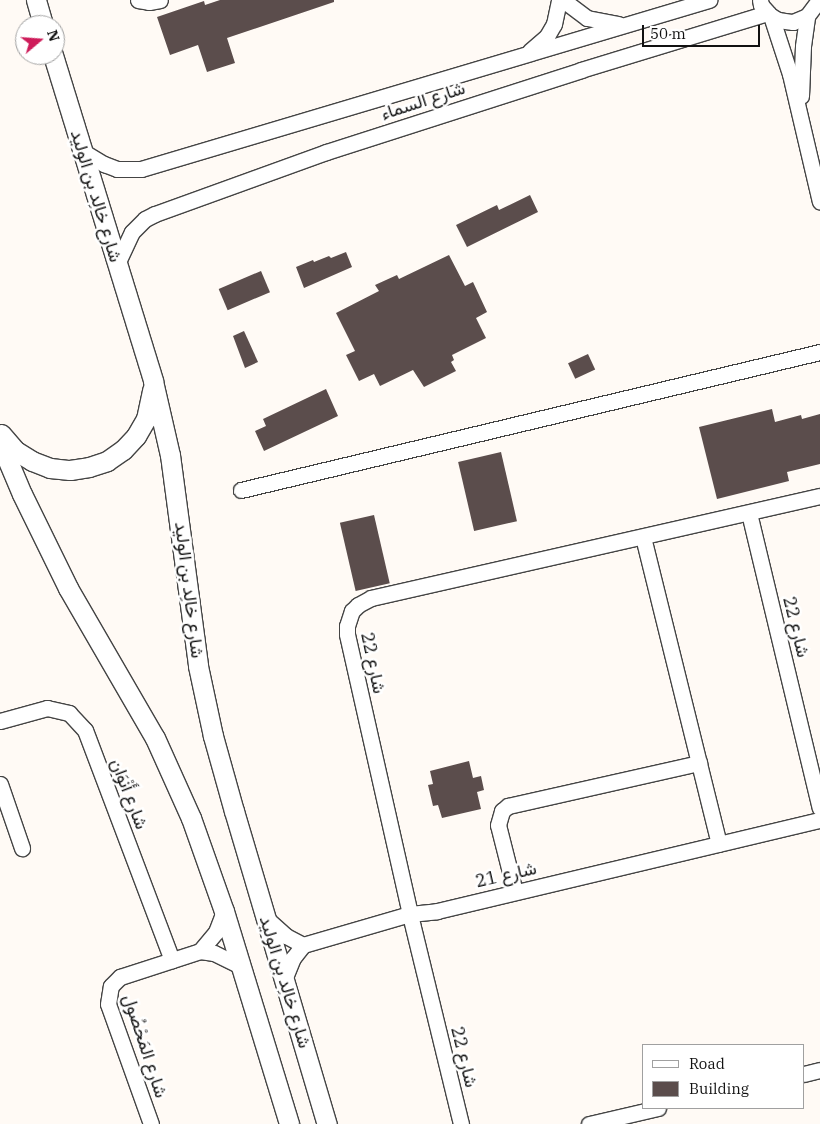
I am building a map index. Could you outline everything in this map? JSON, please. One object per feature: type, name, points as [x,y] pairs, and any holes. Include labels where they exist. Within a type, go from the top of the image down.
[{"type":"street","points":[[138,0],[149,2],[160,0]]},
{"type":"street","points":[[525,55],[547,36],[554,24],[561,0],[587,18],[598,22],[625,25]]},
{"type":"street","name":"شارع السماء","points":[[82,151],[117,169],[141,169],[709,0]]},
{"type":"street","points":[[760,0],[769,15],[785,55],[820,202]]},
{"type":"street","points":[[769,15],[778,20],[793,22],[807,16],[819,0]]},
{"type":"street","points":[[35,2],[40,15]]},
{"type":"street","name":"شارع السماء","points":[[117,264],[132,232],[145,219],[155,214],[326,152],[769,15]]},
{"type":"street","points":[[800,115],[801,69],[807,16]]},
{"type":"street","name":"شارع خالِد بن الوليد","points":[[56,65],[153,381],[177,496],[193,632],[206,705],[226,785],[327,1124]]},
{"type":"street","points":[[241,490],[820,352]]},
{"type":"street","points":[[0,433],[16,451],[32,461],[50,468],[70,470],[89,467],[115,455],[136,436],[146,419],[152,400],[153,381]]},
{"type":"street","points":[[0,442],[22,494],[68,588],[133,697],[173,776],[204,851],[289,1124]]},
{"type":"street","name":"شارع 22","points":[[461,1124],[410,914],[347,634],[347,626],[352,611],[358,605],[371,598],[820,496]]},
{"type":"street","name":"شارع 22","points":[[749,513],[820,808]]},
{"type":"street","points":[[643,537],[719,844]]},
{"type":"street","name":"شارع أَنْوَان","points":[[0,722],[47,708],[69,713],[85,730],[172,960]]},
{"type":"street","points":[[515,892],[498,825],[502,811],[508,806],[699,763]]},
{"type":"street","points":[[0,784],[22,848]]},
{"type":"street","name":"شارع 21","points":[[303,944],[410,914],[430,912],[820,820]]},
{"type":"street","points":[[200,951],[213,936],[224,911]]},
{"type":"street","points":[[266,918],[286,936],[303,944],[289,965],[284,980]]},
{"type":"street","points":[[200,951],[214,953],[241,966]]},
{"type":"street","name":"شارع المَحْصُول","points":[[152,1124],[107,998],[111,986],[120,977],[200,951]]},
{"type":"street","points":[[805,1074],[820,1070]]},
{"type":"street","points":[[589,1124],[654,1109]]},
{"type":"building","points":[[220,0],[334,0],[334,2],[227,38],[235,63],[207,72],[198,45],[170,55],[157,17],[204,1],[205,5]]},
{"type":"building","points":[[530,195],[538,212],[467,247],[456,225],[497,205],[499,210]]},
{"type":"building","points":[[346,252],[352,267],[304,288],[296,267],[313,260],[314,262],[329,256],[331,258]]},
{"type":"building","points":[[449,255],[465,286],[473,282],[487,312],[476,318],[486,338],[452,355],[454,360],[451,362],[456,371],[424,387],[413,370],[380,386],[374,374],[359,381],[346,355],[355,351],[336,313],[379,291],[375,285],[397,275],[399,279]]},
{"type":"building","points":[[261,271],[270,292],[228,310],[219,289]]},
{"type":"building","points":[[244,331],[258,362],[245,368],[233,336]]},
{"type":"building","points":[[588,354],[595,369],[575,379],[568,363]]},
{"type":"building","points":[[326,389],[338,416],[264,451],[255,431],[266,426],[263,419]]},
{"type":"building","points":[[772,409],[775,422],[801,415],[802,419],[820,414],[820,464],[787,472],[789,481],[717,499],[699,427]]},
{"type":"building","points":[[501,452],[517,521],[474,531],[458,462]]},
{"type":"building","points":[[374,515],[390,583],[356,591],[340,523]]},
{"type":"building","points":[[469,761],[473,778],[481,776],[484,790],[477,792],[481,809],[442,818],[438,805],[433,806],[428,785],[433,784],[430,771]]}]
